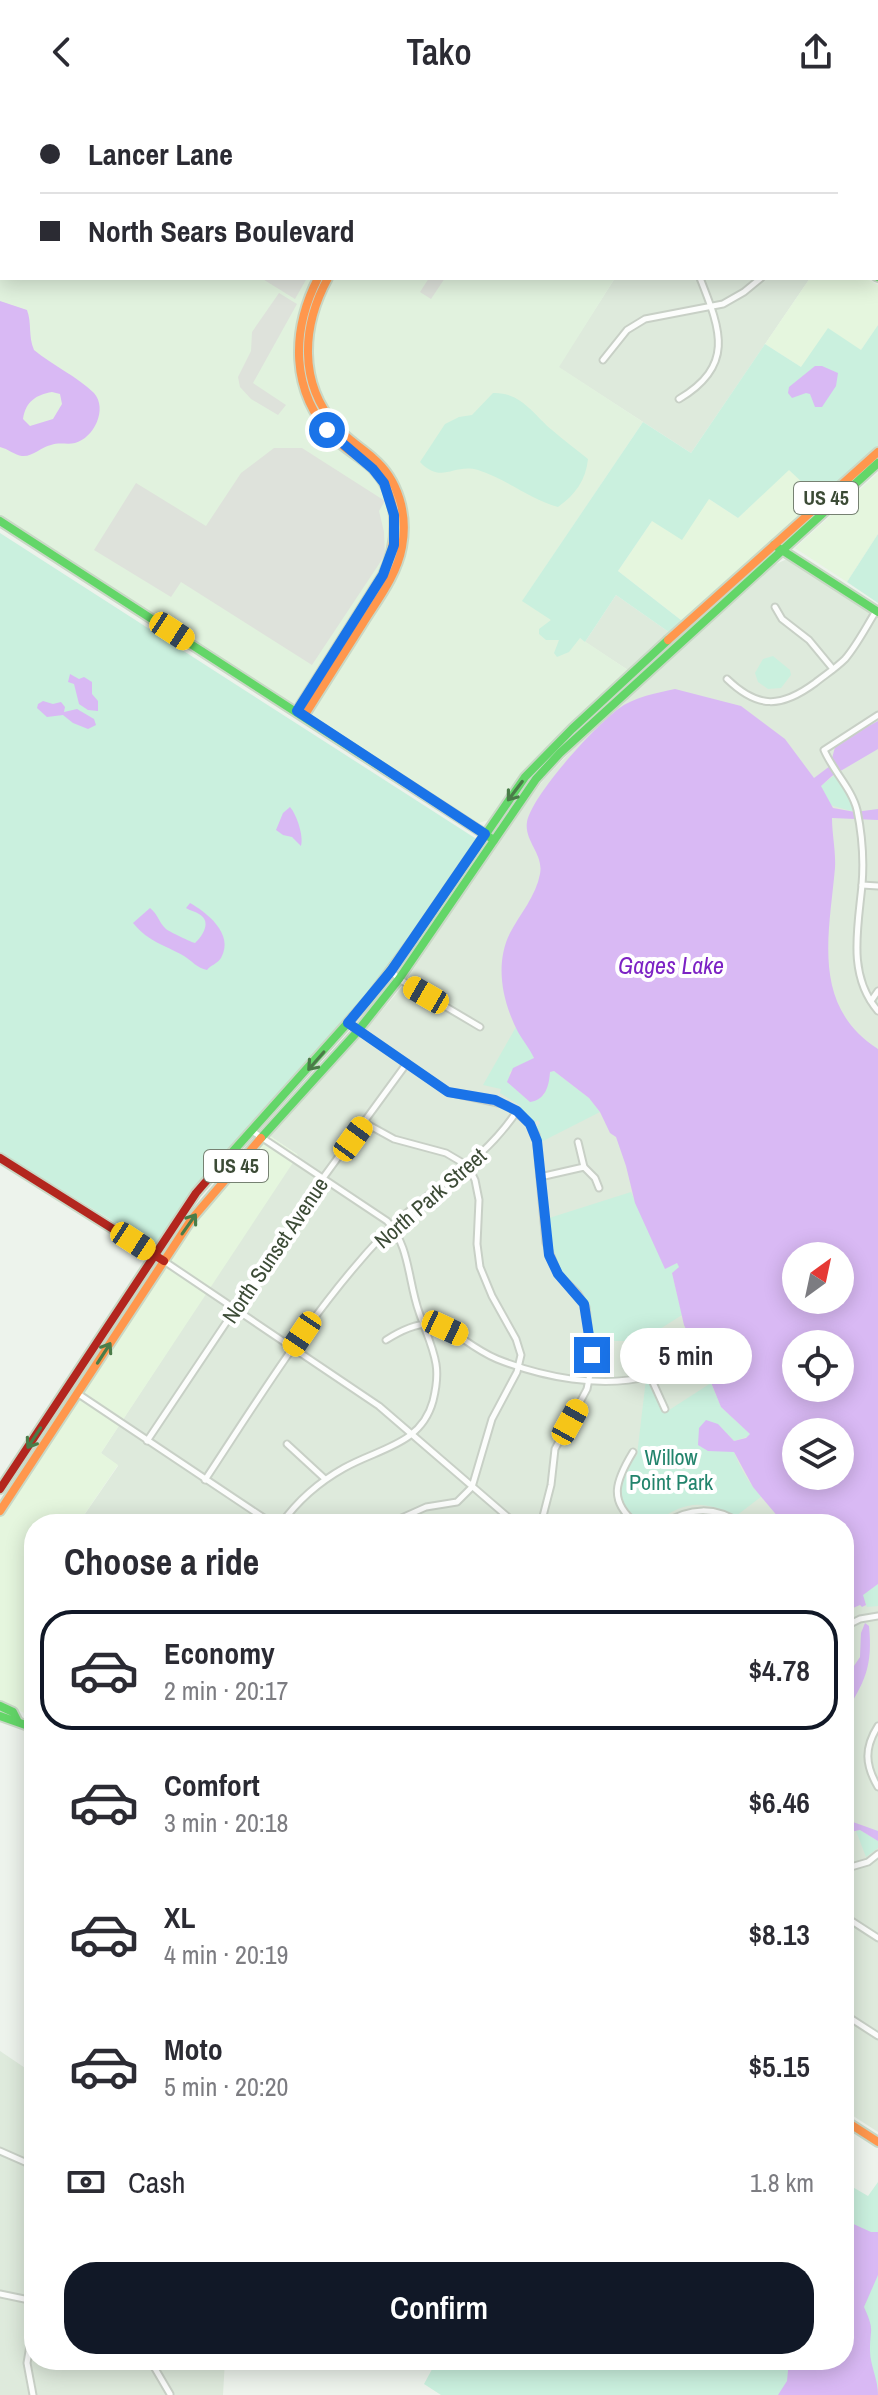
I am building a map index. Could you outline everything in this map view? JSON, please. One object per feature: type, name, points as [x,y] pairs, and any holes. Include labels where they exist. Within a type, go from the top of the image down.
[{"type":"main road","points":[[301,714],[383,575],[395,537],[392,508],[384,483],[373,469],[327,430],[313,409],[302,383],[298,335],[305,305],[317,280]]},
{"type":"main road","points":[[301,714],[394,573],[403,546],[404,530],[402,507],[389,475],[335,425],[320,405],[311,382],[306,356],[308,330],[327,280]]},
{"type":"main road","name":"US 45","points":[[0,1511],[191,1220],[261,1137],[357,1032],[399,979],[536,779],[878,452]]},
{"type":"main road","name":"US 45","points":[[0,1489],[196,1193],[391,971],[525,777],[778,547],[878,463]]},
{"type":"main road","points":[[0,521],[494,840]]},
{"type":"main road","points":[[778,547],[877,612]]},
{"type":"main road","points":[[0,1158],[164,1261]]},
{"type":"main road","points":[[110,1323],[119,1329]]},
{"type":"main road","points":[[0,1706],[13,1712],[17,1720]]},
{"type":"main road","points":[[0,1716],[24,1723]]},
{"type":"main road","points":[[854,2126],[878,2142]]},
{"type":"street","points":[[679,399],[703,383],[716,360],[719,331],[701,280]]},
{"type":"street","points":[[603,360],[627,330],[645,319],[711,308],[744,292],[759,280]]},
{"type":"street","points":[[775,607],[782,619],[809,640],[833,669]]},
{"type":"street","points":[[727,679],[742,694],[768,703],[784,701],[806,690],[845,658],[877,612]]},
{"type":"street","points":[[878,715],[824,750],[857,807],[862,885],[856,946],[861,983],[878,1011]]},
{"type":"street","points":[[862,885],[878,886]]},
{"type":"street","points":[[391,971],[399,979],[480,1027]]},
{"type":"street","points":[[871,1001],[878,991]]},
{"type":"street","points":[[348,1023],[357,1032],[454,1094],[495,1100],[517,1111],[536,1135],[549,1255],[558,1274],[586,1307],[592,1355],[589,1382],[555,1449],[544,1514]]},
{"type":"street","name":"North Sunset Avenue","points":[[147,1441],[323,1178],[407,1063]]},
{"type":"street","name":"North Park Street","points":[[205,1480],[292,1348],[342,1280],[392,1226],[498,1138],[517,1111]]},
{"type":"street","points":[[365,1123],[394,1139],[446,1153],[468,1166],[479,1200],[477,1244],[480,1267],[521,1355],[492,1419],[472,1487],[457,1502],[426,1507],[410,1514]]},
{"type":"street","points":[[252,1131],[392,1226],[403,1247],[415,1300],[431,1342],[437,1380],[431,1407],[414,1435],[325,1479],[289,1514]]},
{"type":"street","points":[[578,1142],[584,1167],[595,1178],[599,1188]]},
{"type":"street","points":[[540,1177],[584,1167]]},
{"type":"street","points":[[164,1261],[379,1406],[504,1514]]},
{"type":"street","points":[[386,1340],[410,1327],[424,1324],[445,1328],[492,1356],[589,1382],[649,1376]]},
{"type":"street","points":[[640,1347],[649,1376],[665,1409]]},
{"type":"street","points":[[77,1393],[258,1514]]},
{"type":"street","points":[[287,1444],[325,1479]]},
{"type":"street","points":[[626,1514],[617,1491],[619,1478],[633,1452]]},
{"type":"street","points":[[682,1514],[705,1510],[722,1514]]},
{"type":"street","points":[[854,1622],[878,1616]]},
{"type":"street","points":[[878,1726],[867,1754],[869,1771],[878,1787]]},
{"type":"street","points":[[854,1866],[868,1862],[878,1854]]},
{"type":"street","points":[[854,1922],[878,1938]]},
{"type":"street","points":[[854,2020],[878,2036]]},
{"type":"street","points":[[0,2151],[24,2162]]},
{"type":"street","points":[[0,2294],[24,2299]]},
{"type":"street","points":[[28,2370],[33,2395]]},
{"type":"street","points":[[156,2370],[170,2394]]},
{"type":"shaded area","points":[[0,280],[614,280],[559,367],[643,422],[523,600],[631,672],[523,772],[488,820],[479,823],[0,517]]},
{"type":"shaded area","points":[[264,280],[306,280],[295,299]]},
{"type":"shaded area","points":[[428,280],[444,280],[431,299],[420,292]]},
{"type":"shaded area","points":[[614,280],[809,280],[691,453],[558,367]]},
{"type":"shaded area","points":[[809,280],[869,280],[878,285],[878,325],[861,350],[801,367],[765,344]]},
{"type":"shaded area","points":[[279,293],[297,304],[253,383],[286,405],[278,415],[251,399],[240,387],[238,377],[251,351],[252,332]]},
{"type":"shaded area","points":[[274,448],[302,448],[385,501],[379,511],[385,555],[312,665],[181,582],[171,597],[94,550],[136,483],[206,526],[241,473]]},
{"type":"shaded area","points":[[789,469],[821,500],[686,624],[618,571],[652,521],[709,499],[738,518]]},
{"type":"shaded area","points":[[878,473],[878,534],[847,582],[795,548]]},
{"type":"shaded area","points":[[787,559],[878,618],[878,2132],[854,2116],[854,1514],[85,1514],[118,1466],[101,1453],[297,1154],[267,1134],[358,1039],[401,988],[500,837],[545,778],[630,691],[774,565]]},
{"type":"shaded area","points":[[616,595],[673,635],[631,672],[585,642]]},
{"type":"shaded area","points":[[267,1134],[298,1155],[101,1453],[118,1465],[85,1514],[24,1514],[24,1713],[0,1701],[0,1515],[163,1269],[224,1185]]},
{"type":"shaded area","points":[[0,2051],[24,2067],[24,2370],[224,2370],[223,2395],[0,2395]]},
{"type":"green space","points":[[878,325],[878,448],[821,500],[789,470],[738,518],[709,499],[682,540],[652,521],[618,571],[686,624],[673,635],[616,595],[585,642],[580,638],[569,652],[557,657],[554,653],[559,640],[546,640],[539,634],[539,629],[551,620],[522,601],[643,422],[691,453],[765,344],[801,367],[828,328],[861,350]]},
{"type":"green space","points":[[493,393],[519,400],[588,459],[579,486],[558,507],[478,470],[441,473],[428,469],[420,462],[445,424],[472,415]]},
{"type":"green space","points":[[367,457],[389,481],[399,512],[399,544],[389,576],[396,544],[396,512],[386,483],[365,459]]},
{"type":"green space","points":[[0,533],[478,840],[387,975],[343,1029],[274,1100],[208,1175],[158,1249],[0,1152]]},
{"type":"green space","points":[[878,534],[878,603],[847,582]]},
{"type":"green space","points":[[773,656],[790,670],[791,675],[781,688],[768,689],[758,682],[755,673],[763,659]]},
{"type":"green space","points":[[836,774],[855,812],[830,805],[821,786]]},
{"type":"green space","points":[[516,1027],[534,1056],[532,1061],[517,1066],[509,1073],[521,1094],[529,1097],[544,1095],[550,1072],[554,1071],[589,1098],[600,1112],[541,1142],[536,1127],[540,1123],[538,1120],[534,1123],[520,1109],[521,1106],[500,1093],[501,1089],[483,1085]]},
{"type":"green space","points":[[631,1192],[665,1268],[677,1263],[680,1268],[672,1273],[682,1315],[641,1341],[593,1341],[589,1303],[558,1266],[551,1249],[546,1219]]},
{"type":"green space","name":"Willow Point Park","points":[[646,1379],[666,1412],[711,1383],[721,1407],[750,1434],[734,1441],[728,1434],[741,1467],[762,1496],[739,1514],[693,1505],[668,1514],[630,1514],[619,1491],[623,1473],[637,1455]]},
{"type":"green space","points":[[878,1584],[878,1606],[867,1607],[862,1595]]},
{"type":"green space","points":[[860,1830],[878,1841],[878,1848],[866,1857],[856,1831]]},
{"type":"green space","points":[[878,2182],[878,2395],[441,2395],[424,2384],[432,2370],[854,2370],[854,2188],[868,2196]]},
{"type":"water","points":[[0,301],[27,310],[34,350],[88,387],[100,407],[93,429],[75,443],[54,444],[26,456],[0,447]],"holes":[[[52,392],[60,394],[62,404],[53,419],[30,426],[23,419],[29,403],[37,397]]]},
{"type":"water","points":[[815,366],[838,373],[836,386],[822,407],[815,407],[810,394],[792,398],[788,393],[789,387]]},
{"type":"water","points":[[70,674],[92,682],[92,694],[98,701],[98,711],[88,710],[79,704],[74,684],[68,682]]},
{"type":"water","name":"Gages Lake","points":[[675,689],[741,706],[785,739],[814,778],[830,766],[835,747],[842,740],[878,721],[878,749],[821,786],[833,808],[855,812],[878,809],[878,820],[832,818],[835,868],[828,943],[833,990],[842,1012],[857,1032],[878,1049],[878,1584],[863,1595],[866,1605],[862,1607],[854,1608],[854,1514],[776,1514],[753,1487],[734,1452],[708,1451],[698,1445],[699,1428],[706,1420],[718,1424],[734,1441],[750,1434],[721,1407],[684,1325],[672,1273],[679,1267],[677,1263],[665,1269],[635,1203],[616,1137],[610,1133],[600,1112],[589,1098],[554,1071],[550,1072],[543,1096],[535,1101],[530,1102],[507,1082],[513,1068],[534,1058],[508,1009],[502,984],[505,945],[540,874],[539,860],[528,835],[527,822],[540,795],[580,745],[618,709],[631,701]]},
{"type":"water","points":[[43,701],[53,704],[61,702],[64,712],[77,709],[94,719],[96,725],[88,729],[63,715],[47,717],[37,708]]},
{"type":"water","points":[[290,807],[299,826],[301,846],[292,837],[276,830],[283,813]]},
{"type":"water","points":[[190,903],[211,918],[222,932],[224,949],[221,958],[207,970],[151,939],[133,923],[150,908],[166,929],[195,943],[206,924],[203,917],[186,908]]},
{"type":"water","points":[[865,1623],[869,1626],[870,1652],[866,1673],[854,1698],[854,1666],[860,1657],[861,1633]]},
{"type":"water","points":[[854,1822],[878,1831],[878,1841],[860,1830],[854,1831]]},
{"type":"water","points":[[854,2224],[878,2232],[878,2275],[864,2307],[871,2325],[870,2356],[878,2395],[778,2395],[787,2381],[788,2370],[854,2370]]},
{"type":"traffic: fast","points":[[261,1138],[357,1032],[399,979],[536,779],[560,753],[878,463]]},
{"type":"traffic: fast","points":[[0,521],[494,840]]},
{"type":"traffic: fast","points":[[774,545],[878,612]]},
{"type":"traffic: fast","points":[[209,1178],[369,999],[525,777],[668,640]]},
{"type":"traffic: fast","points":[[0,1706],[13,1712],[17,1720]]},
{"type":"traffic: fast","points":[[0,1716],[24,1724]]},
{"type":"traffic: slow","points":[[297,711],[383,575],[394,533],[392,505],[381,479],[371,467],[333,437],[319,419],[302,380],[299,360],[303,319],[317,280]]},
{"type":"traffic: slow","points":[[304,716],[386,586],[400,557],[404,535],[400,499],[389,477],[373,458],[340,431],[315,391],[308,354],[309,334],[319,296],[327,280]]},
{"type":"traffic: slow","points":[[668,640],[878,452]]},
{"type":"traffic: slow","points":[[0,1511],[191,1220],[261,1138]]},
{"type":"traffic: slow","points":[[854,2126],[878,2142]]},
{"type":"traffic: jam","points":[[0,1158],[164,1261]]},
{"type":"traffic: jam","points":[[0,1489],[196,1193],[209,1178]]},
{"type":"route","points":[[327,430],[373,469],[384,483],[394,515],[394,545],[383,575],[297,711],[485,834],[391,971],[348,1023],[448,1092],[495,1100],[517,1111],[530,1124],[537,1141],[549,1255],[558,1274],[586,1307],[592,1355]]}]
